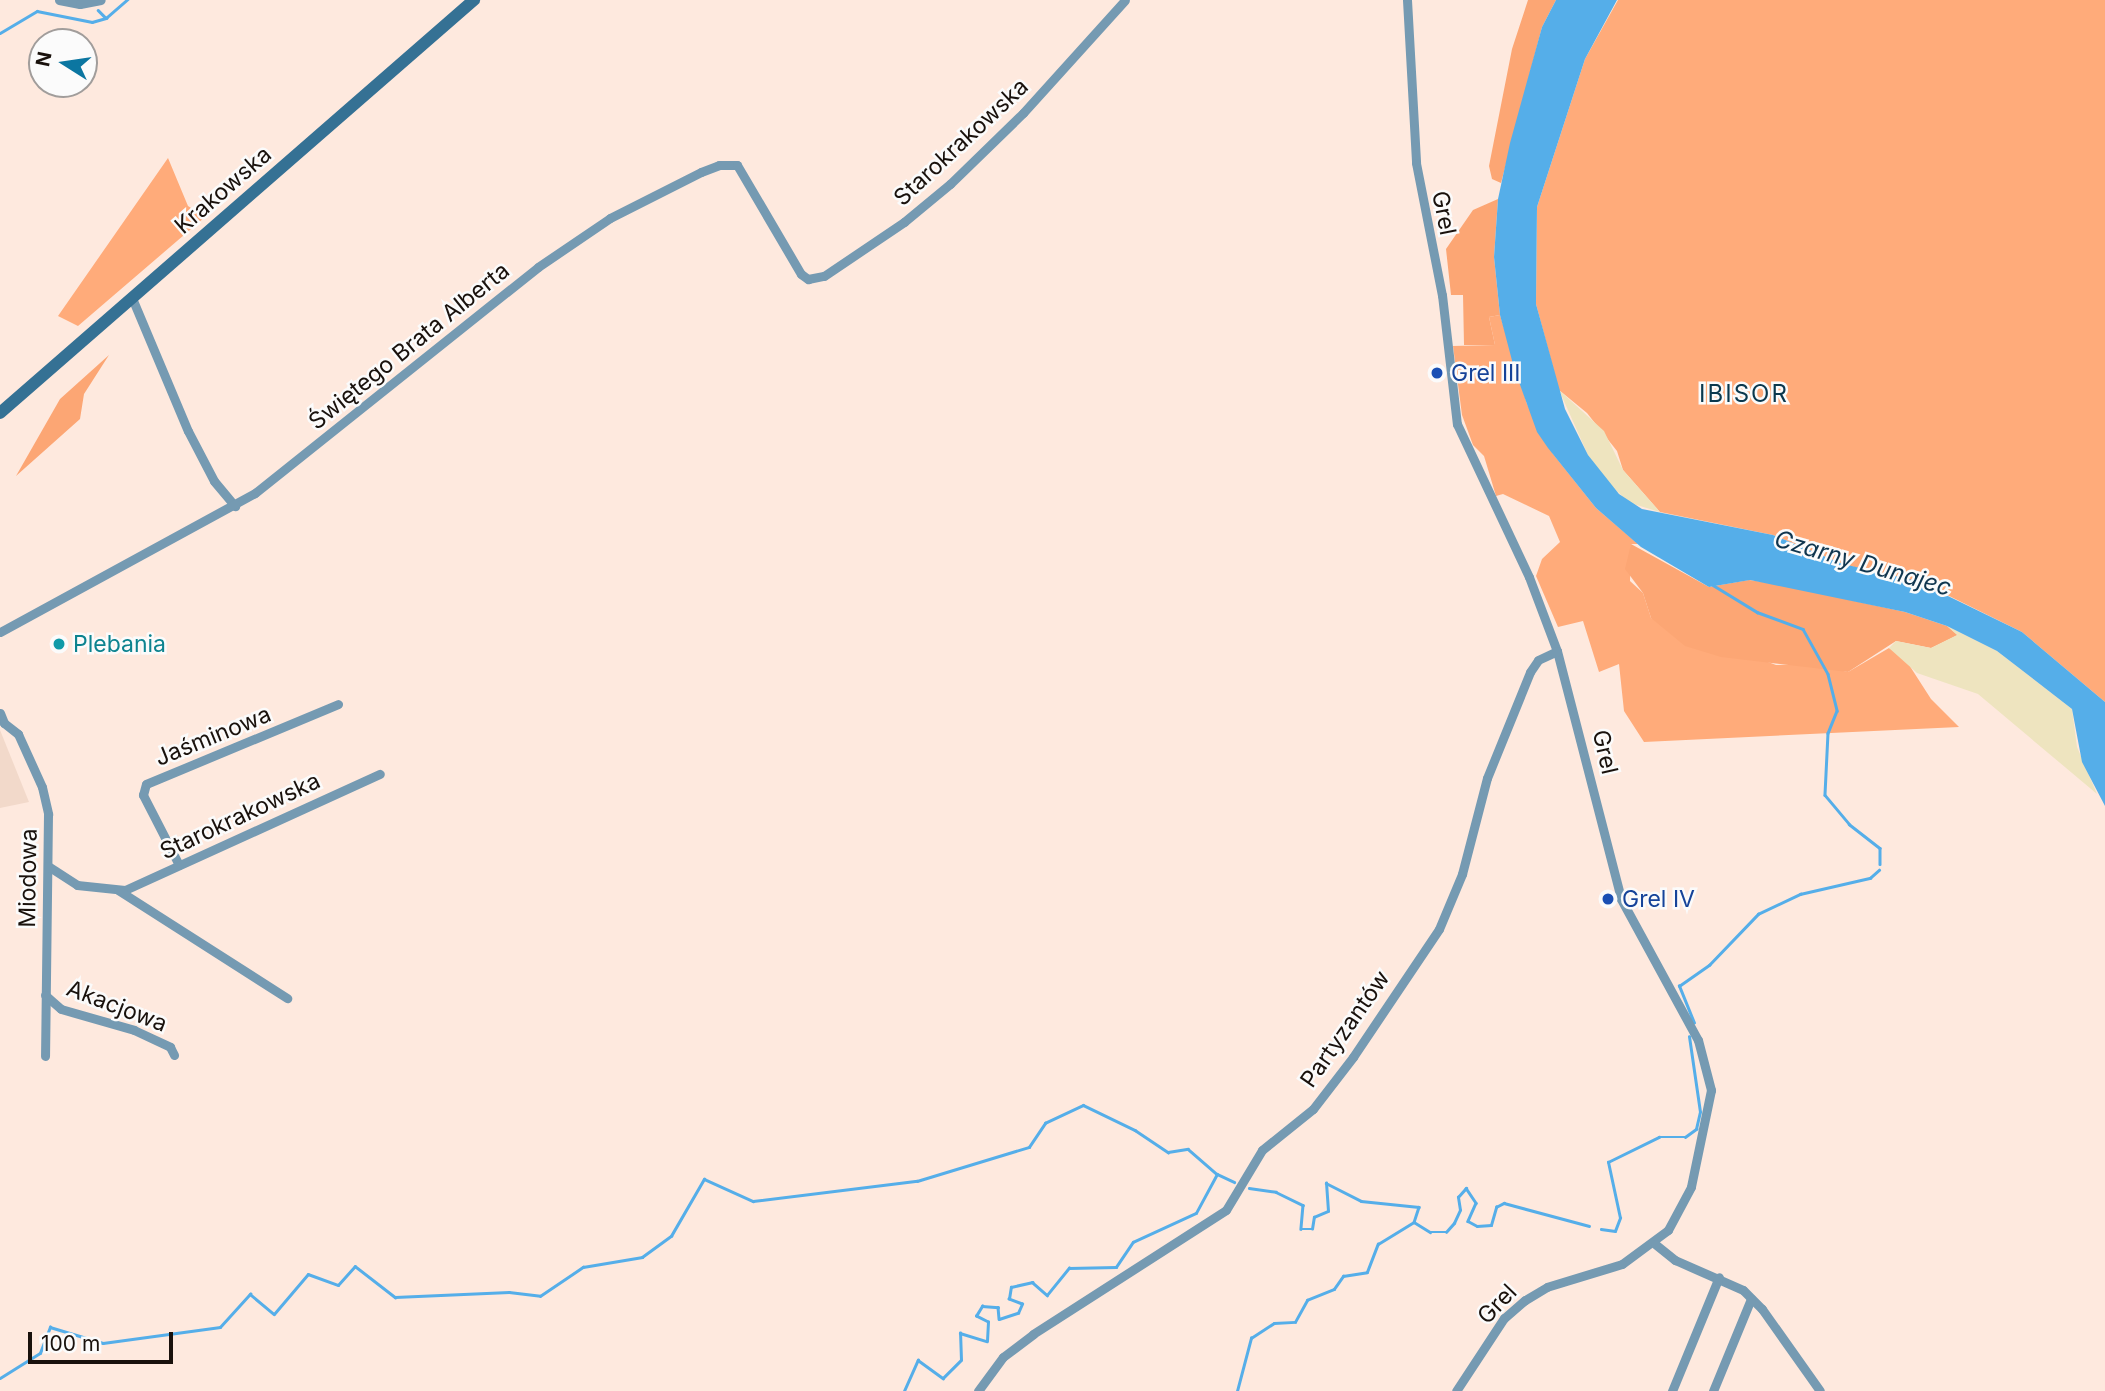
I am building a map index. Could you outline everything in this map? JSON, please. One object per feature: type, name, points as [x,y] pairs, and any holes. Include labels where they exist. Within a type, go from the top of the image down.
[{"type":"main road","name":"Krakowska","points":[[0,413],[474,0]]},
{"type":"street","points":[[61,1],[101,0]]},
{"type":"street","name":"Starokrakowska","points":[[801,274],[808,279],[824,276],[926,205],[1023,113],[1125,0]]},
{"type":"street","name":"Grel","points":[[1408,0],[1416,163],[1442,295],[1457,424],[1529,577],[1558,651],[1621,900],[1698,1040],[1710,1079],[1710,1106],[1690,1187],[1676,1218],[1655,1244],[1622,1264],[1547,1287],[1525,1300],[1504,1318],[1456,1391]]},
{"type":"street","name":"Świętego Brata Alberta","points":[[0,632],[234,506],[280,476],[538,267],[610,218],[701,172],[732,163],[744,171],[801,274]]},
{"type":"street","points":[[132,298],[188,431],[214,481],[234,506]]},
{"type":"street","name":"Partyzantów","points":[[978,1391],[1003,1357],[1033,1334],[1226,1210],[1262,1150],[1313,1109],[1353,1057],[1439,929],[1462,874],[1487,778],[1530,672],[1538,660],[1558,651]]},
{"type":"street","name":"Jaśminowa","points":[[178,865],[143,795],[146,784],[338,705]]},
{"type":"street","name":"Miodowa","points":[[0,713],[18,734],[42,787],[48,814],[45,1056]]},
{"type":"street","name":"Starokrakowska","points":[[48,866],[76,885],[125,890],[380,774]]},
{"type":"street","name":"Starokrakowska","points":[[116,889],[287,998]]},
{"type":"street","name":"Akacjowa","points":[[45,995],[61,1009],[134,1030],[170,1047],[174,1055]]},
{"type":"street","points":[[1655,1244],[1675,1260],[1720,1277],[1751,1298],[1820,1391]]},
{"type":"street","points":[[1672,1391],[1720,1277]]},
{"type":"street","points":[[1713,1391],[1751,1298]]},
{"type":"shaded area","points":[[1528,0],[1556,0],[1542,27],[1501,183],[1492,179],[1489,166],[1512,49]]},
{"type":"shaded area","points":[[1618,0],[2105,0],[2105,702],[2022,632],[1931,587],[1843,564],[1773,535],[1660,512],[1623,470],[1617,451],[1587,413],[1559,390],[1536,304],[1537,207],[1585,59]]},
{"type":"shaded area","points":[[168,158],[188,206],[205,217],[78,326],[58,316]]},
{"type":"shaded area","points":[[1498,199],[1494,257],[1500,315],[1489,317],[1495,345],[1464,345],[1463,295],[1451,295],[1446,249],[1473,210]]},
{"type":"shaded area","points":[[1500,315],[1527,404],[1553,454],[1596,508],[1638,544],[1631,544],[1630,581],[1643,593],[1651,618],[1776,665],[1810,664],[1848,672],[1889,648],[1904,657],[1931,699],[1959,727],[1644,742],[1624,711],[1619,664],[1599,672],[1583,621],[1558,627],[1536,576],[1542,559],[1560,542],[1549,516],[1503,494],[1496,496],[1484,456],[1473,445],[1462,415],[1453,346],[1495,345],[1489,317]]},
{"type":"shaded area","points":[[109,355],[84,394],[80,419],[16,476],[60,399]]},
{"type":"shaded area","points":[[1631,544],[1709,587],[1749,580],[1777,584],[1905,612],[1947,626],[1958,635],[1931,648],[1896,641],[1848,672],[1721,657],[1685,646],[1651,618],[1643,593],[1625,569]]},
{"type":"shaded area","points":[[0,730],[29,802],[0,808]]},
{"type":"sand","points":[[1559,390],[1604,431],[1623,470],[1660,512],[1630,503],[1609,484],[1588,455]]},
{"type":"sand","points":[[1947,626],[1997,651],[2072,709],[2077,747],[2097,794],[1978,694],[1917,673],[1889,648],[1896,641],[1931,648],[1957,635]]},
{"type":"water","points":[[1556,0],[1617,0],[1585,59],[1537,207],[1536,304],[1565,409],[1588,455],[1619,494],[1642,509],[1773,535],[1843,564],[1917,581],[2022,632],[2105,702],[2105,806],[2082,762],[2072,709],[1997,651],[1947,626],[1905,612],[1750,580],[1709,587],[1641,547],[1596,508],[1537,432],[1514,368],[1500,315],[1494,257],[1498,199],[1510,143],[1542,27]]},
{"type":"waterway","points":[[0,33],[37,11],[92,22],[106,18],[127,0]]},
{"type":"waterway","points":[[98,10],[105,17]]},
{"type":"waterway","points":[[1713,585],[1757,612],[1803,629],[1828,674],[1837,711],[1828,733],[1825,795],[1849,824],[1880,848],[1880,864]]},
{"type":"waterway","points":[[1694,1023],[1679,986],[1709,965],[1758,914],[1800,894],[1870,878],[1879,870]]},
{"type":"waterway","points":[[1601,1229],[1615,1231],[1620,1218],[1608,1162],[1659,1137],[1685,1137],[1696,1129],[1700,1112],[1689,1037]]},
{"type":"waterway","points":[[0,1378],[40,1353],[50,1327],[103,1343],[220,1327],[250,1294],[274,1314],[308,1274],[338,1285],[355,1266],[395,1297],[509,1292],[540,1296],[583,1267],[642,1257],[671,1236],[704,1179],[753,1201],[917,1181],[1029,1147],[1045,1123],[1083,1105],[1135,1130],[1168,1152],[1188,1149],[1217,1174],[1234,1182]]},
{"type":"waterway","points":[[904,1391],[918,1360],[943,1378],[961,1360],[960,1333],[987,1341],[988,1322],[976,1316],[982,1306],[998,1307],[999,1319],[1018,1313],[1022,1304],[1009,1299],[1011,1287],[1032,1282],[1047,1295],[1069,1268],[1116,1267],[1133,1242],[1196,1213],[1217,1174]]},
{"type":"waterway","points":[[1249,1188],[1276,1192],[1303,1205],[1301,1229],[1312,1229],[1314,1217],[1328,1211],[1326,1183],[1361,1201],[1419,1207],[1414,1222]]},
{"type":"waterway","points":[[1414,1222],[1430,1232],[1446,1232],[1460,1210],[1458,1197],[1466,1188],[1476,1203],[1468,1221],[1477,1226],[1491,1225],[1496,1207],[1504,1203],[1589,1226]]},
{"type":"waterway","points":[[1237,1391],[1251,1338],[1274,1323],[1295,1322],[1307,1300],[1334,1289],[1343,1276],[1367,1272],[1378,1244],[1414,1222]]},
{"type":"place","name":"Grel III","points":[[1437,373]]},
{"type":"place","name":"Plebania","points":[[59,644]]},
{"type":"place","name":"Grel IV","points":[[1608,899]]},
{"type":"district","name":"IBISOR","points":[[1744,394]]},
{"type":"water label","name":"Czarny Dunajec","points":[[1863,563]]}]
